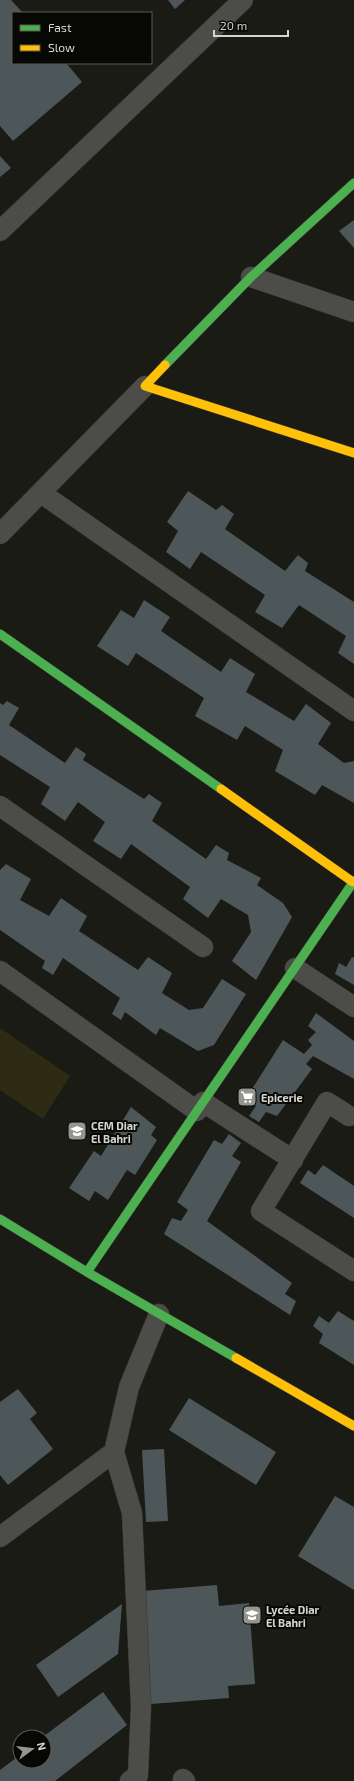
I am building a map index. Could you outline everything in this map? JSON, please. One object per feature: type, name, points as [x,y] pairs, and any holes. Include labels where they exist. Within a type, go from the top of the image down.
[{"type":"street","points":[[1,229],[242,0]]},
{"type":"street","points":[[0,534],[251,277],[354,183]]},
{"type":"street","points":[[251,277],[354,312]]},
{"type":"street","points":[[145,386],[354,453]]},
{"type":"street","points":[[41,493],[354,711]]},
{"type":"street","points":[[0,634],[354,882],[87,1272]]},
{"type":"street","points":[[0,806],[203,947]]},
{"type":"street","points":[[295,968],[354,1007]]},
{"type":"street","points":[[0,971],[200,1106],[293,1160]]},
{"type":"street","points":[[350,1116],[327,1102],[261,1211],[354,1271]]},
{"type":"street","points":[[0,1219],[87,1272],[354,1426]]},
{"type":"street","points":[[130,1781],[138,1775],[142,1706],[132,1513],[114,1452],[129,1387],[159,1314]]},
{"type":"street","points":[[0,1537],[114,1452]]},
{"type":"shaded area","points":[[0,1028],[70,1076],[43,1119],[0,1090]]},
{"type":"building","points":[[0,0],[11,0],[22,12],[12,12],[12,64],[67,64],[82,82],[13,141],[0,126]]},
{"type":"building","points":[[168,0],[185,0],[175,9]]},
{"type":"building","points":[[0,156],[11,168],[0,177]]},
{"type":"building","points":[[354,220],[354,248],[339,231]]},
{"type":"building","points":[[188,491],[216,510],[222,505],[234,514],[225,529],[285,571],[298,555],[308,563],[305,571],[354,602],[354,664],[338,653],[346,636],[299,605],[282,628],[255,612],[265,595],[201,552],[190,569],[166,552],[178,531],[167,522]]},
{"type":"building","points":[[144,600],[170,617],[161,631],[221,672],[230,658],[255,674],[246,692],[294,721],[306,704],[331,723],[318,744],[344,763],[354,761],[354,803],[322,785],[315,795],[275,771],[283,750],[245,726],[237,740],[195,716],[204,698],[136,653],[128,666],[97,646],[121,610],[134,618]]},
{"type":"building","points":[[7,701],[19,708],[9,725],[65,763],[76,747],[86,754],[83,760],[144,799],[149,794],[162,803],[152,821],[206,859],[216,845],[229,853],[227,860],[261,878],[257,885],[283,903],[292,917],[256,980],[232,961],[251,932],[248,915],[221,899],[208,918],[183,899],[190,887],[131,844],[121,859],[93,841],[105,822],[78,802],[65,821],[41,804],[50,787],[0,755],[0,703],[3,705]]},
{"type":"building","points":[[6,864],[31,879],[20,900],[49,916],[61,898],[87,916],[79,931],[138,970],[148,957],[172,973],[162,993],[189,1010],[203,1008],[222,979],[246,994],[214,1045],[198,1051],[160,1028],[156,1035],[125,1012],[121,1020],[112,1014],[120,998],[63,958],[53,975],[42,968],[45,961],[0,930],[0,870]]},
{"type":"building","points":[[352,957],[354,958],[354,985],[335,974],[339,963],[346,967]]},
{"type":"building","points":[[316,1013],[354,1041],[354,1079],[313,1056],[306,1064],[312,1069],[277,1116],[266,1112],[259,1122],[249,1116],[256,1106],[247,1097],[283,1040],[304,1054],[312,1045],[308,1040],[316,1032],[308,1026]]},
{"type":"building","points":[[131,1107],[156,1127],[151,1135],[157,1140],[135,1175],[127,1170],[108,1200],[95,1191],[89,1201],[69,1188],[94,1151],[101,1156]]},
{"type":"building","points":[[229,1134],[241,1143],[232,1156],[241,1162],[207,1221],[292,1283],[285,1294],[296,1301],[290,1315],[164,1234],[172,1218],[181,1221],[188,1210],[177,1202],[214,1140],[222,1144]]},
{"type":"building","points":[[323,1165],[354,1186],[354,1218],[300,1183],[308,1170],[315,1175]]},
{"type":"building","points":[[338,1311],[354,1321],[354,1365],[319,1343],[323,1334],[313,1326],[319,1316],[329,1323]]},
{"type":"building","points":[[18,1389],[37,1413],[30,1419],[53,1449],[8,1485],[0,1475],[0,1402]]},
{"type":"building","points":[[189,1398],[276,1452],[256,1485],[169,1430]]},
{"type":"building","points":[[164,1449],[168,1521],[146,1522],[142,1450]]},
{"type":"building","points":[[335,1496],[354,1507],[354,1590],[298,1556]]},
{"type":"building","points":[[217,1585],[219,1606],[249,1603],[255,1684],[228,1686],[229,1698],[151,1704],[142,1591]]},
{"type":"building","points":[[122,1604],[118,1654],[58,1697],[36,1665]]},
{"type":"building","points":[[103,1692],[127,1725],[55,1781],[0,1781],[0,1770],[12,1761],[12,1769],[52,1769],[52,1730]]},
{"type":"traffic: fast","points":[[165,365],[251,277],[354,183]]},
{"type":"traffic: fast","points":[[0,634],[221,789]]},
{"type":"traffic: fast","points":[[87,1272],[354,881]]},
{"type":"traffic: fast","points":[[0,1219],[87,1272],[236,1358]]},
{"type":"traffic: slow","points":[[165,365],[145,386],[354,453]]},
{"type":"traffic: slow","points":[[221,789],[353,882]]},
{"type":"traffic: slow","points":[[236,1358],[354,1426]]},
{"type":"place","name":"Epicerie","points":[[247,1097]]},
{"type":"place","name":"CEM Diar El Bahri","points":[[77,1131]]},
{"type":"place","name":"Lycée Diar El Bahri","points":[[252,1615]]}]
